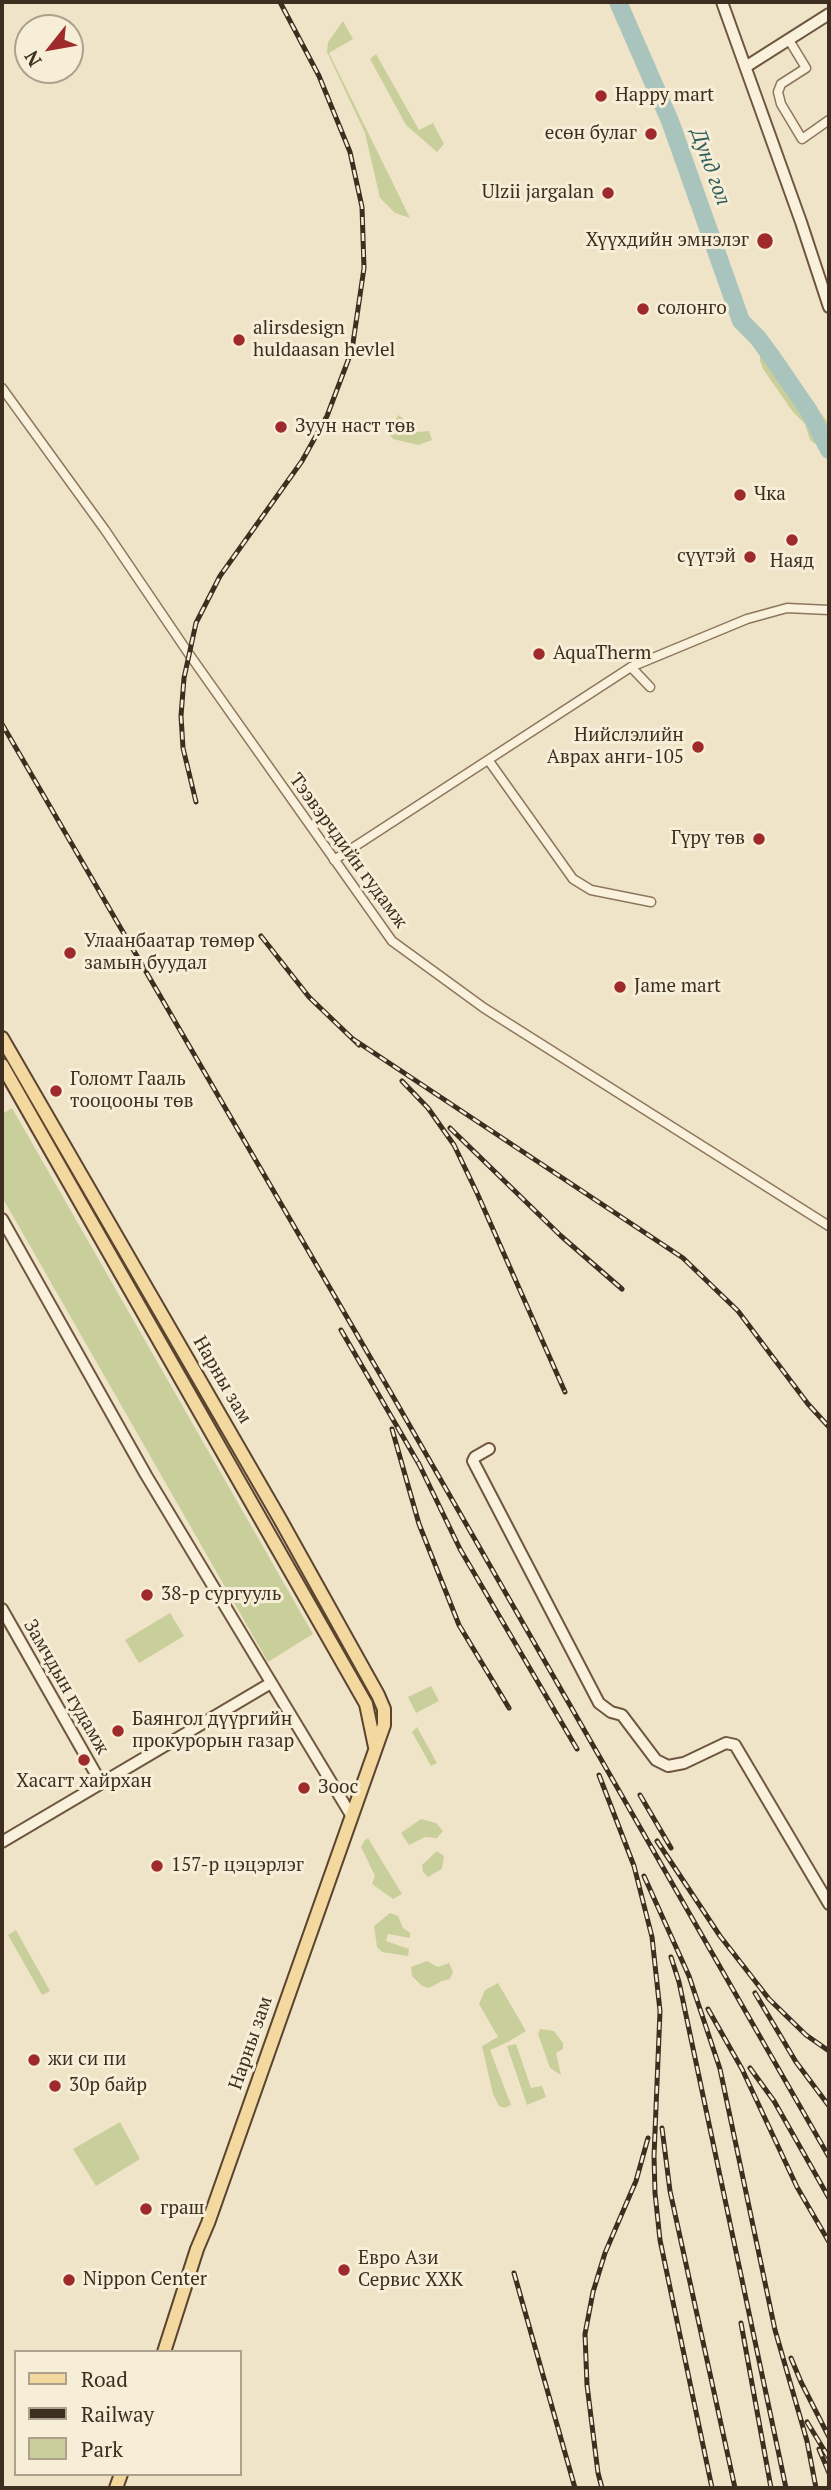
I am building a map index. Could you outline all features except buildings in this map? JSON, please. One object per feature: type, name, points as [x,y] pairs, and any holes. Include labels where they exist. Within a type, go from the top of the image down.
[{"type":"main road","name":"Нарны зам","points":[[2,1038],[10,1077]]},
{"type":"main road","name":"Нарны зам","points":[[2,1065],[273,1507],[384,1709],[384,1725],[197,2249],[165,2350]]},
{"type":"street","points":[[722,2],[747,66],[829,307]]},
{"type":"street","points":[[747,66],[829,14]]},
{"type":"street","points":[[789,40],[806,68],[781,84],[778,92],[781,104],[802,139],[829,120]]},
{"type":"street","name":"Тээвэрчдийн гудамж","points":[[2,388],[105,530],[382,929],[402,950],[484,1008],[829,1226]]},
{"type":"street","points":[[334,860],[631,667],[747,620],[787,608],[829,610]]},
{"type":"street","points":[[631,667],[650,687]]},
{"type":"street","points":[[489,761],[573,879],[591,890],[651,902]]},
{"type":"street","points":[[2,1219],[146,1475],[351,1815]]},
{"type":"street","points":[[489,1449],[473,1461],[599,1703],[611,1712],[622,1715],[656,1760],[668,1766],[684,1763],[726,1744],[735,1745],[829,1904]]},
{"type":"street","name":"Замчдын гудамж","points":[[2,1609],[101,1783]]},
{"type":"street","points":[[2,1842],[271,1683]]},
{"type":"green space","points":[[343,21],[353,39],[329,53],[410,218],[395,213],[380,198],[365,133],[327,52],[328,42]]},
{"type":"green space","points":[[376,54],[419,130],[433,123],[444,144],[437,152],[406,125],[370,59]]},
{"type":"green space","points":[[760,354],[765,354],[786,382],[823,445],[817,445],[810,440],[805,424],[793,412],[763,369]]},
{"type":"green space","points":[[777,358],[829,424],[829,433]]},
{"type":"green space","points":[[399,415],[417,432],[429,431],[432,440],[418,445],[393,439],[386,430]]},
{"type":"green space","points":[[12,1108],[313,1634],[268,1662],[2,1197],[2,1114]]},
{"type":"green space","points":[[170,1613],[184,1636],[139,1663],[125,1640]]},
{"type":"green space","points":[[431,1686],[439,1701],[416,1713],[408,1697]]},
{"type":"green space","points":[[417,1727],[437,1763],[431,1766],[412,1732]]},
{"type":"green space","points":[[421,1819],[436,1823],[443,1831],[437,1838],[425,1837],[409,1845],[401,1833]]},
{"type":"green space","points":[[368,1838],[402,1894],[393,1899],[372,1884],[375,1876],[361,1847]]},
{"type":"green space","points":[[437,1851],[444,1856],[442,1869],[428,1877],[423,1872],[422,1865]]},
{"type":"green space","points":[[390,1913],[398,1916],[403,1928],[410,1933],[410,1938],[388,1934],[386,1941],[409,1949],[408,1956],[382,1952],[377,1947],[374,1926]]},
{"type":"green space","points":[[16,1930],[50,1991],[42,1995],[8,1935]]},
{"type":"green space","points":[[427,1961],[438,1967],[449,1963],[453,1972],[450,1979],[429,1988],[422,1986],[412,1976],[411,1967]]},
{"type":"green space","points":[[498,1983],[526,2031],[490,2050],[511,2105],[505,2108],[499,2106],[493,2094],[482,2046],[498,2037],[479,2004],[485,1990]]},
{"type":"green space","points":[[540,2029],[554,2031],[563,2043],[563,2049],[556,2053],[561,2075],[550,2068],[538,2034]]},
{"type":"green space","points":[[516,2044],[531,2088],[542,2086],[546,2097],[527,2105],[507,2046]]},
{"type":"green space","points":[[120,2122],[140,2159],[96,2186],[73,2149]]},
{"type":"waterway","name":"Дунд гол","points":[[618,2],[670,121],[741,321],[758,338],[809,411],[829,450]]},
{"type":"railway","points":[[196,802],[183,748],[181,716],[184,678],[196,623],[220,576],[302,461],[327,416],[352,350],[364,268],[362,207],[350,152],[319,76],[280,2]]},
{"type":"railway","points":[[2,724],[391,1393],[829,2157]]},
{"type":"railway","points":[[261,936],[309,997],[359,1045]]},
{"type":"railway","points":[[353,1039],[683,1258],[738,1311],[808,1404],[829,1427]]},
{"type":"railway","points":[[402,1081],[428,1108],[454,1145],[565,1392]]},
{"type":"railway","points":[[450,1128],[561,1236],[622,1289]]},
{"type":"railway","points":[[341,1330],[420,1466]]},
{"type":"railway","points":[[392,1429],[419,1524],[459,1625],[509,1708]]},
{"type":"railway","points":[[418,1462],[460,1549],[577,1749]]},
{"type":"railway","points":[[599,1775],[634,1866],[652,1937],[660,2011],[654,2156],[660,2240],[712,2488]]},
{"type":"railway","points":[[640,1795],[671,1848]]},
{"type":"railway","points":[[657,1841],[720,1936],[769,1999],[806,2035],[829,2051]]},
{"type":"railway","points":[[644,1876],[689,1976],[720,2069],[775,2330],[807,2441],[816,2488]]},
{"type":"railway","points":[[671,1957],[679,1982],[786,2488]]},
{"type":"railway","points":[[755,1993],[796,2062],[829,2106]]},
{"type":"railway","points":[[708,2009],[742,2069],[797,2187],[829,2242]]},
{"type":"railway","points":[[750,2068],[774,2101],[829,2198]]},
{"type":"railway","points":[[662,2128],[670,2191],[735,2488]]},
{"type":"railway","points":[[602,2488],[587,2385],[585,2334],[593,2292],[605,2253],[636,2181],[648,2138]]},
{"type":"railway","points":[[514,2273],[575,2488]]},
{"type":"railway","points":[[741,2323],[771,2488]]},
{"type":"railway","points":[[791,2358],[829,2437]]},
{"type":"railway","points":[[807,2422],[829,2458]]},
{"type":"railway","points":[[819,2449],[829,2473]]},
{"type":"place","name":"Happy mart","points":[[601,96]]},
{"type":"place","name":"есөн булаг","points":[[651,134]]},
{"type":"place","name":"Ulzii jargalan","points":[[608,193]]},
{"type":"place","name":"Хүүхдийн эмнэлэг","points":[[765,241]]},
{"type":"place","name":"солонго","points":[[643,309]]},
{"type":"place","name":"alirsdesign huldaasan hevlel","points":[[239,340]]},
{"type":"place","name":"Зуун наст төв","points":[[281,427]]},
{"type":"place","name":"Чка","points":[[740,495]]},
{"type":"place","name":"Наяд","points":[[792,540]]},
{"type":"place","name":"сүүтэй","points":[[750,557]]},
{"type":"place","name":"AquaTherm","points":[[539,654]]},
{"type":"place","name":"Нийслэлийн Аврах анги-105","points":[[698,747]]},
{"type":"place","name":"Гүрү төв","points":[[759,839]]},
{"type":"place","name":"Улаанбаатар төмөр замын буудал","points":[[70,953]]},
{"type":"place","name":"Jame mart","points":[[620,987]]},
{"type":"place","name":"Голомт Гааль тооцооны төв","points":[[56,1091]]},
{"type":"place","name":"38-р сургууль","points":[[147,1595]]},
{"type":"place","name":"Баянгол дүүргийн прокурорын газар","points":[[118,1731]]},
{"type":"place","name":"Хасагт хайрхан","points":[[84,1760]]},
{"type":"place","name":"Зоос","points":[[304,1788]]},
{"type":"place","name":"157-р цэцэрлэг","points":[[157,1866]]},
{"type":"place","name":"жи си пи","points":[[34,2060]]},
{"type":"place","name":"30р байр","points":[[55,2086]]},
{"type":"place","name":"граш","points":[[146,2209]]},
{"type":"place","name":"Евро Ази Сервис ХХК","points":[[344,2270]]},
{"type":"place","name":"Nippon Center","points":[[69,2280]]}]
